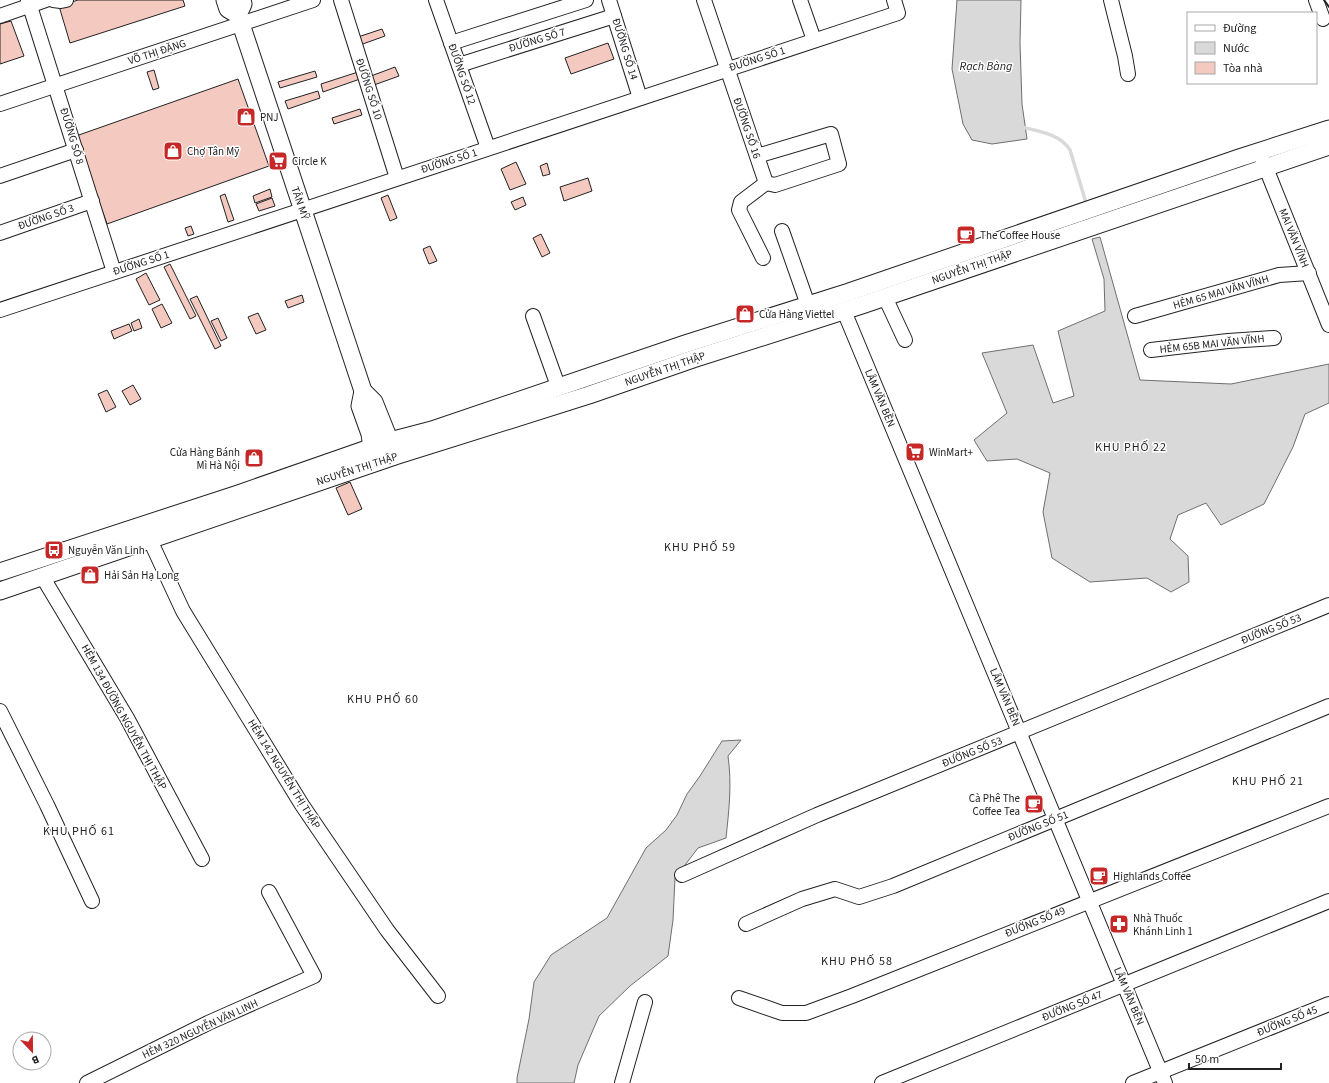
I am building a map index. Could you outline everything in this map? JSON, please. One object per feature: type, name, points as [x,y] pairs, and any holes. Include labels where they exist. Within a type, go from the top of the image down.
[{"type":"main road","name":"TÂN MỸ","points":[[224,0],[228,9],[241,13],[302,210],[363,390],[374,402],[392,448]]},
{"type":"main road","name":"NGUYỄN THỊ THẬP","points":[[0,591],[150,540],[392,448],[589,395],[693,359],[1072,216],[1260,151],[1329,129]]},
{"type":"main road","name":"NGUYỄN THỊ THẬP","points":[[434,436],[558,386],[685,344],[808,305],[841,303],[885,297],[1329,146]]},
{"type":"main road","name":"TÂN MỸ","points":[[363,390],[360,406],[370,434],[374,455]]},
{"type":"main road","name":"NGUYỄN THỊ THẬP","points":[[0,572],[238,494],[374,455]]},
{"type":"street","points":[[0,16],[29,3],[46,0]]},
{"type":"street","points":[[53,0],[66,0]]},
{"type":"street","name":"VÕ THỊ ĐẶNG","points":[[0,104],[56,85],[241,13],[314,0]]},
{"type":"street","name":"ĐƯỜNG SỐ 10","points":[[340,0],[397,178]]},
{"type":"street","name":"ĐƯỜNG SỐ 12","points":[[436,0],[488,148]]},
{"type":"street","name":"ĐƯỜNG SỐ 7","points":[[451,43],[586,0]]},
{"type":"street","name":"ĐƯỜNG SỐ 14","points":[[610,0],[640,98]]},
{"type":"street","name":"ĐƯỜNG SỐ 16","points":[[704,0],[766,183]]},
{"type":"street","points":[[800,0],[814,40]]},
{"type":"street","points":[[1111,0],[1128,74]]},
{"type":"street","points":[[1316,0],[1323,20]]},
{"type":"street","name":"ĐƯỜNG SỐ 8","points":[[29,3],[114,272]]},
{"type":"street","name":"ĐƯỜNG SỐ 1","points":[[0,310],[814,40],[896,6]]},
{"type":"street","name":"ĐƯỜNG SỐ 7","points":[[459,65],[614,16]]},
{"type":"street","points":[[757,156],[831,134],[839,164],[775,185],[766,183],[741,202],[739,210],[763,258]]},
{"type":"street","points":[[0,176],[76,150]]},
{"type":"street","name":"MAI VĂN VĨNH","points":[[1260,151],[1329,324]]},
{"type":"street","name":"ĐƯỜNG SỐ 3","points":[[0,233],[92,201]]},
{"type":"street","points":[[782,231],[808,305]]},
{"type":"street","name":"HẺM 65 MAI VĂN VĨNH","points":[[1135,316],[1279,275],[1308,273]]},
{"type":"street","points":[[885,297],[904,340]]},
{"type":"street","name":"LÂM VĂN BỀN","points":[[841,303],[1163,1077]]},
{"type":"street","points":[[533,316],[558,386]]},
{"type":"street","name":"HẺM 65B MAI VĂN VĨNH","points":[[1151,350],[1228,341],[1274,338]]},
{"type":"street","name":"HẺM 142 NGUYỄN THỊ THẬP","points":[[150,540],[183,611],[302,804],[387,930],[438,996]]},
{"type":"street","name":"HẺM 134 ĐƯỜNG NGUYỄN THỊ THẬP","points":[[42,576],[127,718],[202,859]]},
{"type":"street","name":"ĐƯỜNG SỐ 53","points":[[682,875],[817,815],[1329,605]]},
{"type":"street","name":"ĐƯỜNG SỐ 51","points":[[746,924],[802,898],[835,889],[860,897],[894,886],[1329,706]]},
{"type":"street","points":[[0,711],[47,805],[92,901]]},
{"type":"street","name":"ĐƯỜNG SỐ 49","points":[[739,998],[782,1013],[806,1013],[1329,806]]},
{"type":"street","name":"HẺM 320 NGUYỄN VĂN LINH","points":[[87,1083],[208,1024],[314,976],[269,892]]},
{"type":"street","name":"ĐƯỜNG SỐ 47","points":[[882,1083],[1329,901]]},
{"type":"street","points":[[622,1083],[645,1002]]},
{"type":"street","name":"ĐƯỜNG SỐ 45","points":[[1133,1083],[1163,1077],[1329,1004]]},
{"type":"water","name":"Rạch Bàng","points":[[957,0],[1021,0],[1020,43],[1022,104],[1027,139],[992,144],[972,140],[963,124],[952,69]]},
{"type":"water","points":[[1100,237],[1140,380],[1231,384],[1329,364],[1329,403],[1305,414],[1293,447],[1264,504],[1221,525],[1206,503],[1178,515],[1170,539],[1188,556],[1189,582],[1171,592],[1147,578],[1090,582],[1052,558],[1043,512],[1050,473],[1017,459],[987,461],[974,440],[1007,413],[982,353],[1033,345],[1053,403],[1074,396],[1058,331],[1105,311],[1104,279],[1092,239]]},
{"type":"water","points":[[741,740],[728,756],[730,787],[726,838],[698,848],[675,878],[673,920],[668,956],[630,986],[599,1016],[578,1065],[574,1083],[517,1083],[529,1019],[534,982],[551,955],[607,918],[646,848],[666,830],[677,815],[687,794],[722,741]]},
{"type":"building","points":[[78,0],[183,0],[185,6],[70,43],[59,6]]},
{"type":"building","points":[[11,21],[24,56],[0,64],[0,24]]},
{"type":"building","points":[[382,29],[385,36],[360,45],[358,37]]},
{"type":"building","points":[[608,43],[614,59],[571,74],[565,58]]},
{"type":"building","points":[[395,67],[399,76],[374,85],[371,76]]},
{"type":"building","points":[[154,70],[159,88],[153,90],[147,72]]},
{"type":"building","points":[[315,71],[317,77],[280,88],[278,82]]},
{"type":"building","points":[[358,72],[360,79],[323,92],[321,84]]},
{"type":"building","name":"Chợ Tân Mỹ","points":[[238,79],[269,166],[107,224],[76,136]]},
{"type":"building","points":[[318,91],[320,98],[288,109],[285,101]]},
{"type":"building","points":[[360,109],[362,115],[334,124],[332,118]]},
{"type":"building","points":[[516,162],[526,184],[510,190],[501,169]]},
{"type":"building","points":[[547,163],[550,174],[543,176],[540,166]]},
{"type":"building","points":[[588,178],[592,191],[564,201],[560,187]]},
{"type":"building","points":[[270,189],[272,197],[255,203],[253,196]]},
{"type":"building","points":[[225,194],[234,220],[228,222],[220,196]]},
{"type":"building","points":[[388,195],[397,218],[390,221],[381,198]]},
{"type":"building","points":[[523,197],[526,205],[515,210],[511,202]]},
{"type":"building","points":[[272,198],[275,206],[259,211],[256,204]]},
{"type":"building","points":[[191,226],[194,234],[188,236],[185,228]]},
{"type":"building","points":[[541,234],[550,253],[542,257],[533,238]]},
{"type":"building","points":[[430,246],[437,261],[429,264],[423,249]]},
{"type":"building","points":[[170,264],[196,316],[190,319],[164,267]]},
{"type":"building","points":[[146,273],[160,300],[149,305],[136,279]]},
{"type":"building","points":[[302,295],[304,302],[288,308],[285,301]]},
{"type":"building","points":[[197,296],[221,346],[215,349],[190,299]]},
{"type":"building","points":[[162,304],[172,323],[161,328],[152,309]]},
{"type":"building","points":[[258,313],[266,330],[256,334],[248,317]]},
{"type":"building","points":[[218,318],[227,338],[221,341],[211,321]]},
{"type":"building","points":[[139,319],[142,328],[134,331],[131,323]]},
{"type":"building","points":[[129,324],[132,331],[114,339],[111,331]]},
{"type":"building","points":[[133,385],[141,399],[130,405],[122,391]]},
{"type":"building","points":[[107,390],[116,407],[106,412],[98,394]]},
{"type":"building","points":[[350,482],[362,509],[348,515],[336,488]]},
{"type":"waterway","points":[[1021,127],[1048,134],[1061,140],[1066,145],[1070,150],[1087,206]]},
{"type":"wall","points":[[1324,0],[1329,7]]},
{"type":"place","name":"PNJ","points":[[246,117]]},
{"type":"place","name":"Chợ Tân Mỹ","points":[[173,151]]},
{"type":"place","name":"Circle K","points":[[278,161]]},
{"type":"place","name":"The Coffee House","points":[[966,235]]},
{"type":"place","name":"Cửa Hàng Viettel","points":[[745,314]]},
{"type":"place","name":"WinMart+","points":[[915,452]]},
{"type":"place","name":"Cửa Hàng Bánh Mì Hà Nội","points":[[254,458]]},
{"type":"place","name":"Nguyễn Văn Linh","points":[[54,550]]},
{"type":"place","name":"Hải Sản Hạ Long","points":[[90,575]]},
{"type":"place","name":"Cà Phê The Coffee Tea","points":[[1034,804]]},
{"type":"place","name":"Highlands Coffee","points":[[1099,876]]},
{"type":"place","name":"Nhà Thuốc Khánh Linh 1","points":[[1119,924]]},
{"type":"district","name":"KHU PHỐ 22","points":[[1131,447]]},
{"type":"district","name":"KHU PHỐ 59","points":[[700,547]]},
{"type":"district","name":"KHU PHỐ 60","points":[[383,699]]},
{"type":"district","name":"KHU PHỐ 21","points":[[1268,781]]},
{"type":"district","name":"KHU PHỐ 61","points":[[79,831]]},
{"type":"district","name":"KHU PHỐ 58","points":[[857,961]]}]
